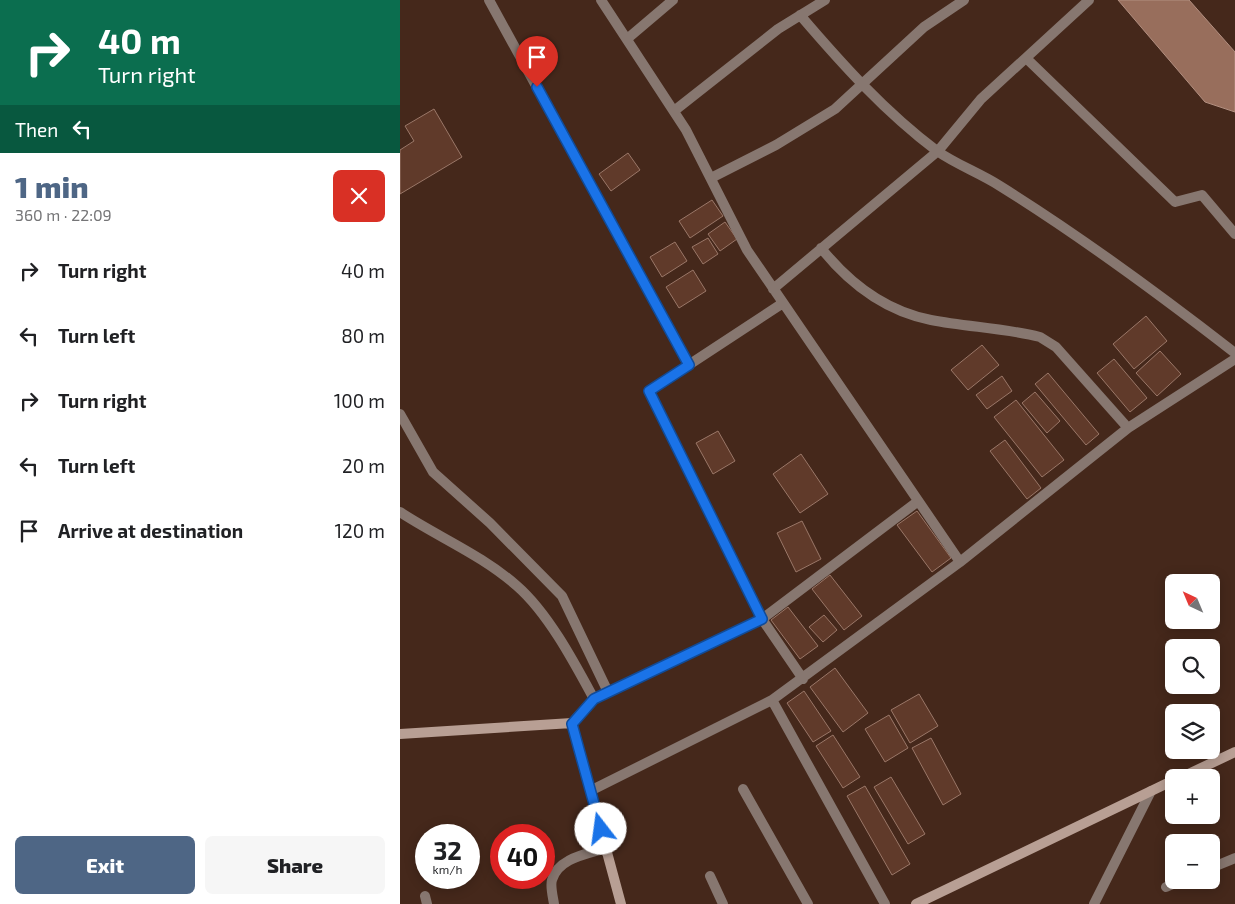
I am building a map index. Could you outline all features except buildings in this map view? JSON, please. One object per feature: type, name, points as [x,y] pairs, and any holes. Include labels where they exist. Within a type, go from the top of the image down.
[{"type":"street","points":[[489,0],[689,365]]},
{"type":"street","points":[[601,0],[686,130],[747,250],[960,562]]},
{"type":"street","points":[[627,39],[673,0]]},
{"type":"street","points":[[674,111],[778,29],[825,0]]},
{"type":"street","points":[[711,178],[776,145],[834,109],[924,27],[964,0]]},
{"type":"street","points":[[773,289],[938,151],[981,99],[1089,0]]},
{"type":"street","points":[[800,15],[861,84],[938,151],[999,185],[1067,230],[1152,289],[1235,353]]},
{"type":"street","points":[[1026,58],[1175,202],[1202,195],[1235,234]]},
{"type":"street","points":[[821,248],[838,270],[858,286],[881,302],[912,315],[1040,337],[1056,347],[1128,428]]},
{"type":"street","points":[[783,303],[649,391],[762,619],[804,679]]},
{"type":"street","points":[[590,791],[772,700],[804,679],[960,562],[1128,428],[1235,359]]},
{"type":"street","points":[[400,414],[433,472],[490,523],[562,596],[608,692]]},
{"type":"street","points":[[400,734],[572,724],[594,699],[762,619],[918,502]]},
{"type":"street","points":[[400,512],[467,551],[517,586],[540,610],[594,699]]},
{"type":"street","points":[[772,700],[884,904]]},
{"type":"street","points":[[572,724],[621,904]]},
{"type":"street","points":[[1199,769],[1235,752]]},
{"type":"street","points":[[916,904],[1165,784]]},
{"type":"street","points":[[743,789],[808,904]]},
{"type":"street","points":[[1094,904],[1151,791]]},
{"type":"street","points":[[554,904],[552,881],[558,870],[569,860],[606,848]]},
{"type":"street","points":[[1220,864],[1235,858]]},
{"type":"street","points":[[710,876],[723,904]]},
{"type":"shaded area","points":[[1118,0],[1189,0],[1235,52],[1235,112],[1205,102]]},
{"type":"route","points":[[537,87],[689,365],[649,391],[762,619],[594,699],[572,724],[601,829]]}]
